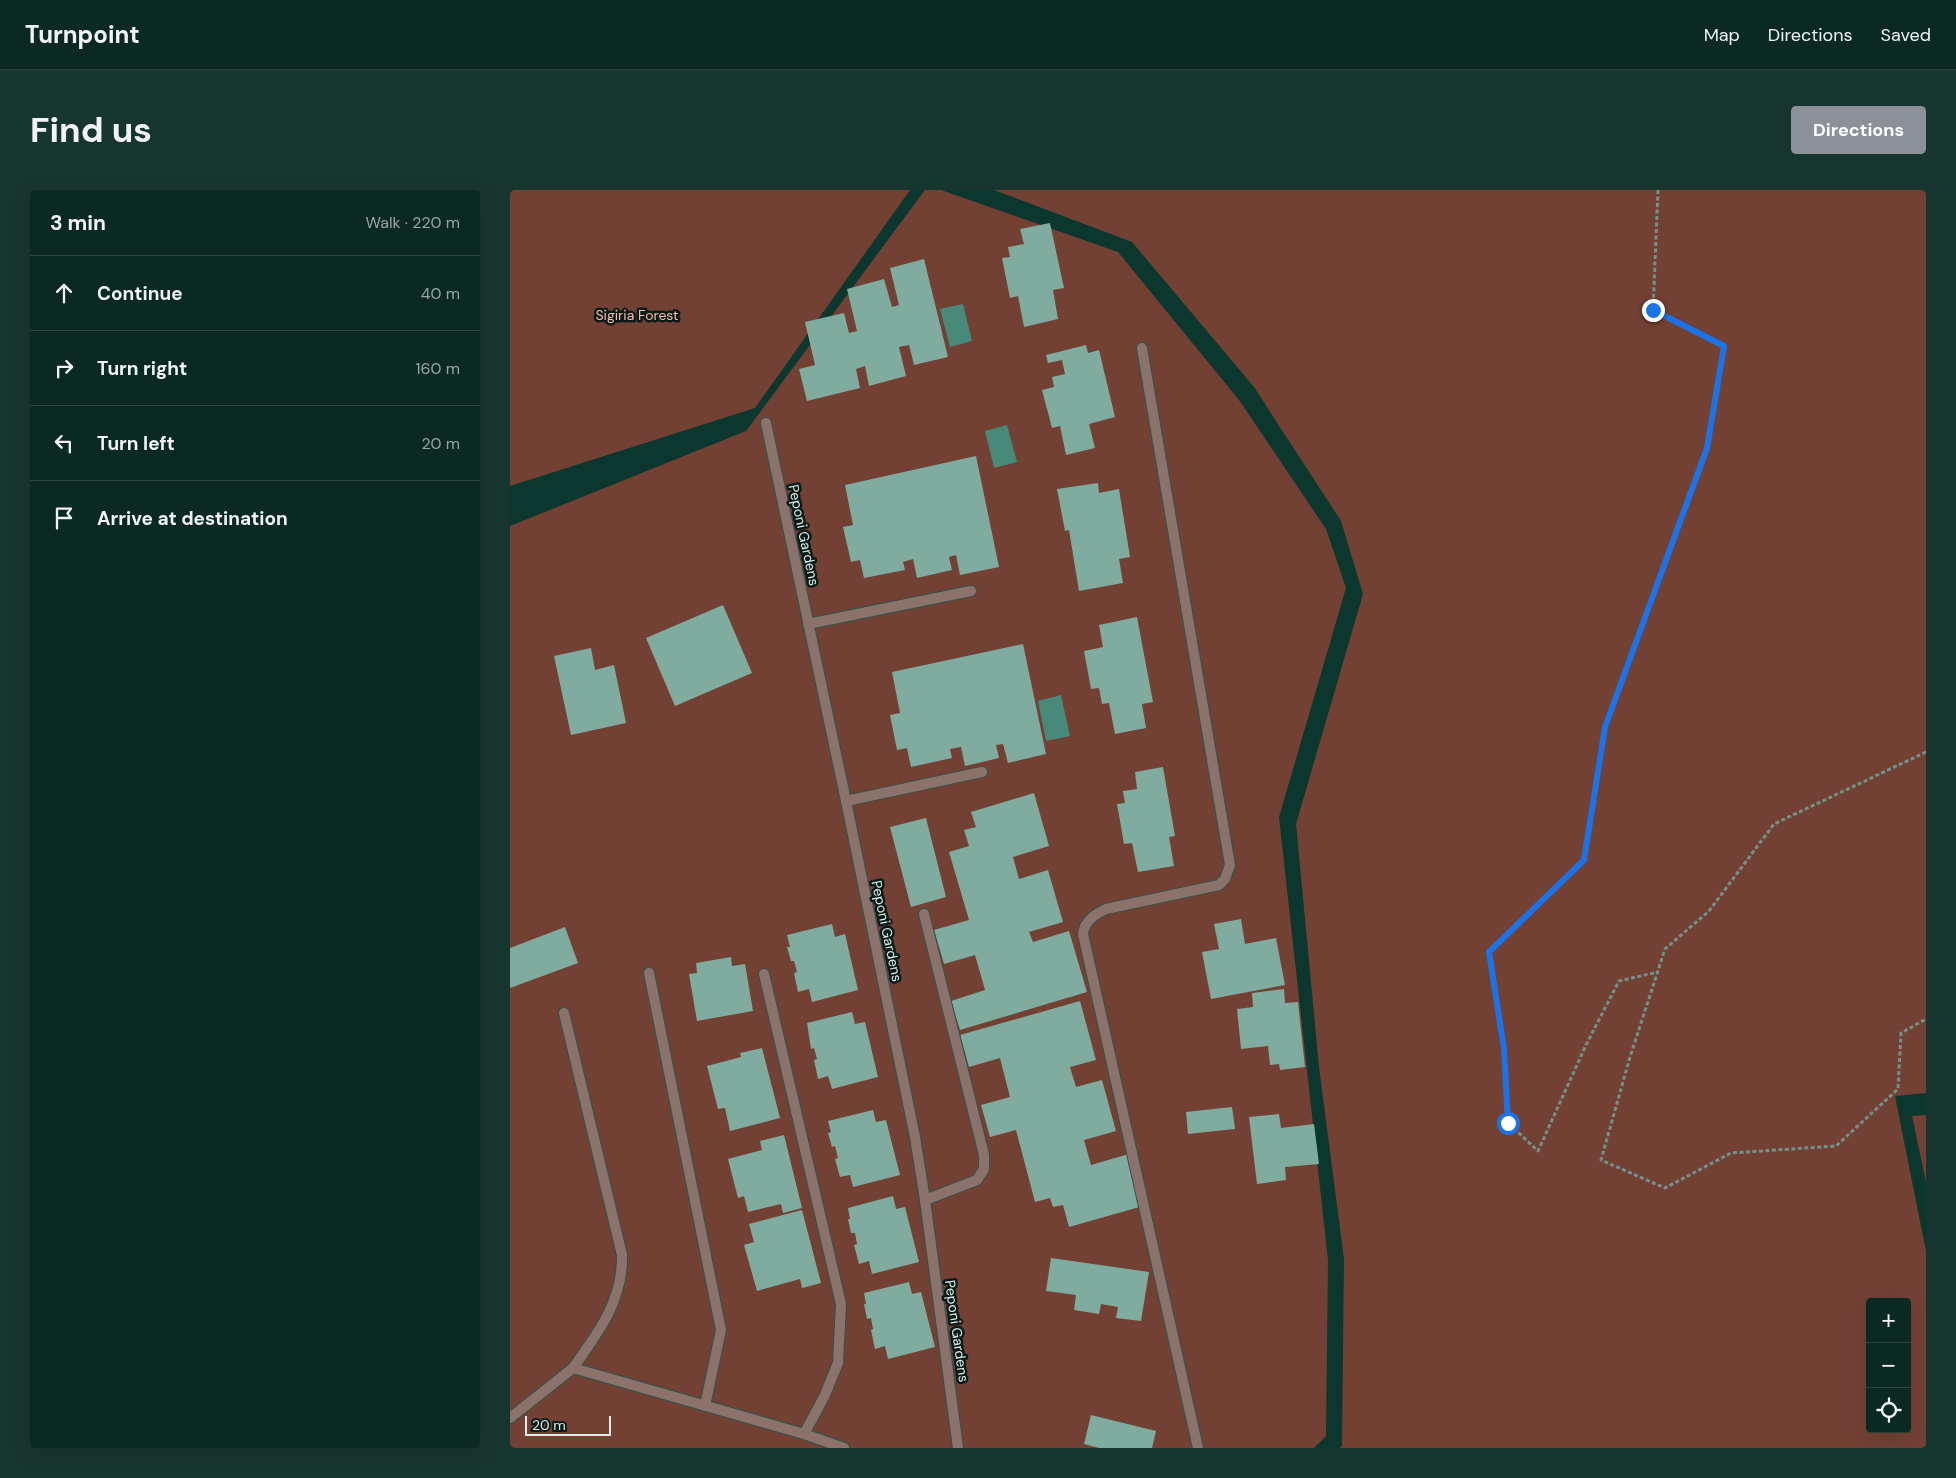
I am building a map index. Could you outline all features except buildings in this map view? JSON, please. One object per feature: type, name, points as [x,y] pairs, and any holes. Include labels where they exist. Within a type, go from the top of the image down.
[{"type":"street","points":[[1142,348],[1230,865],[1225,879],[1219,885],[1106,909],[1090,918],[1083,930],[1083,934],[1198,1448]]},
{"type":"street","name":"Peponi Gardens","points":[[766,424],[913,1127],[925,1200],[958,1448]]},
{"type":"street","points":[[808,624],[971,592]]},
{"type":"street","points":[[846,801],[982,772]]},
{"type":"street","points":[[924,914],[984,1155],[984,1169],[976,1180],[925,1200]]},
{"type":"street","points":[[649,973],[721,1330],[705,1406]]},
{"type":"street","points":[[764,974],[841,1304],[838,1363],[824,1397],[804,1434]]},
{"type":"street","points":[[510,1418],[573,1368],[604,1324],[620,1285],[622,1270],[622,1255],[564,1012]]},
{"type":"street","points":[[573,1368],[804,1434],[844,1448]]},
{"type":"path","points":[[1658,190],[1653,310],[1724,346],[1707,448],[1605,727],[1584,860],[1489,952],[1504,1049],[1508,1123],[1538,1151],[1618,980],[1658,972]]},
{"type":"path","points":[[1926,752],[1774,824],[1709,911],[1665,949],[1630,1057],[1601,1160],[1665,1188],[1731,1153],[1836,1146],[1898,1089],[1901,1034],[1926,1019]]},
{"type":"green space","name":"Sigiria Forest","points":[[510,190],[910,190],[755,408],[510,486]]},
{"type":"green space","points":[[925,190],[941,190],[1118,252],[1239,400],[1326,529],[1346,588],[1279,817],[1328,1260],[1326,1436],[1314,1448],[510,1448],[510,526],[746,431]]},
{"type":"green space","points":[[994,190],[1926,190],[1926,1093],[1895,1096],[1926,1251],[1926,1448],[1340,1448],[1342,1446],[1344,1259],[1319,1067],[1296,824],[1363,594],[1341,521],[1254,387],[1132,242]]},
{"type":"green space","points":[[1926,1115],[1926,1182],[1912,1116]]},
{"type":"shaded area","points":[[963,304],[972,341],[950,347],[940,309]]},
{"type":"shaded area","points":[[1007,425],[1017,462],[994,468],[985,431]]},
{"type":"shaded area","points":[[1061,695],[1070,736],[1046,741],[1038,701]]},
{"type":"route","points":[[1508,1123],[1504,1049],[1489,952],[1584,860],[1605,727],[1707,448],[1724,346],[1653,310]]}]
